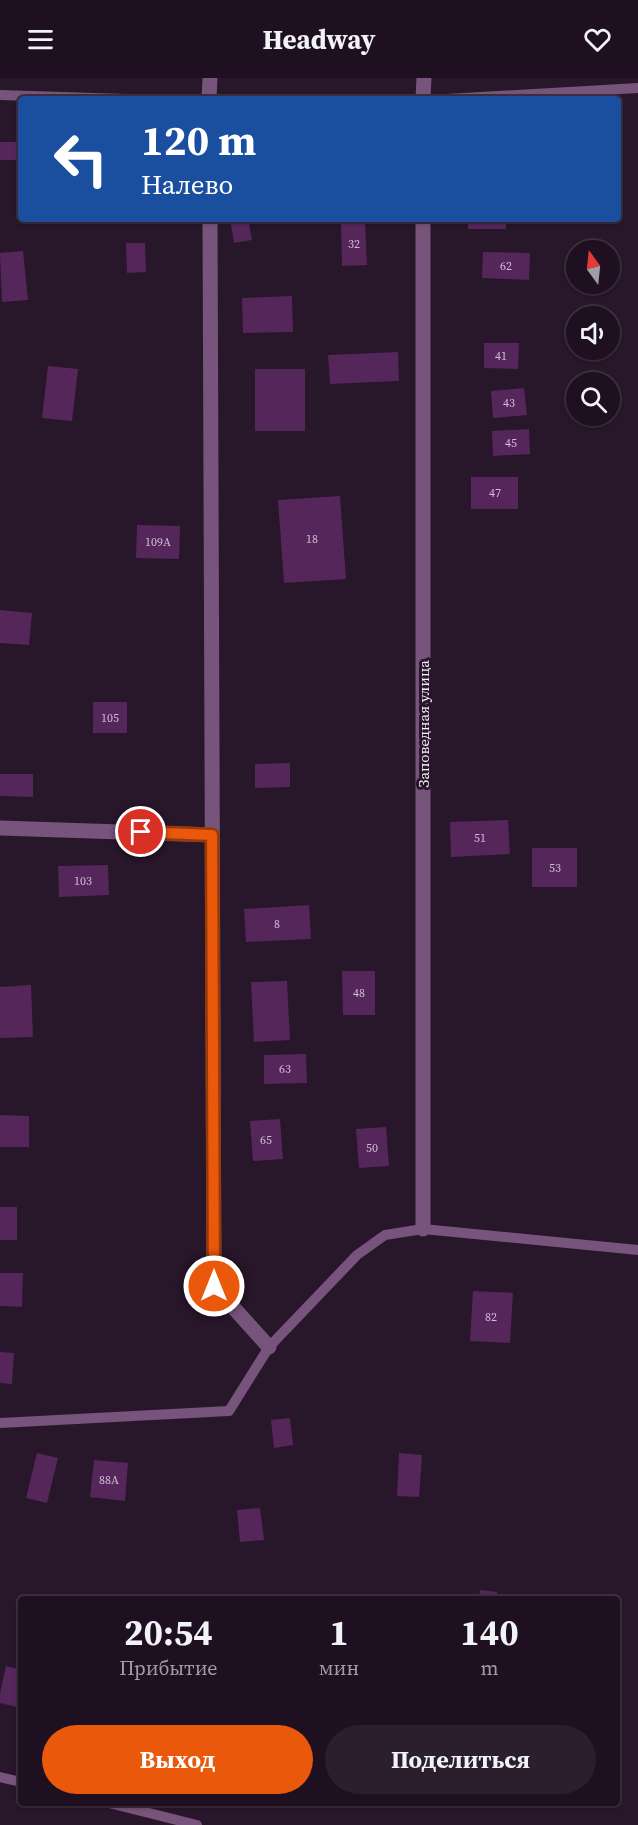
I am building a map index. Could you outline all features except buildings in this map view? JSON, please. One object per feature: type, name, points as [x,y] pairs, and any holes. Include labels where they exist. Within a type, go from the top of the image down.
[{"type":"street","points":[[209,96],[210,78]]},
{"type":"street","points":[[423,96],[424,78]]},
{"type":"street","points":[[210,222],[214,1286],[269,1347]]},
{"type":"street","name":"Заповедная улица","points":[[423,222],[423,1229]]},
{"type":"street","points":[[0,828],[212,835]]},
{"type":"lane","points":[[498,96],[638,88]]},
{"type":"lane","points":[[0,95],[32,96]]},
{"type":"lane","points":[[0,1423],[229,1412],[269,1347],[357,1255],[385,1235],[423,1229],[638,1250]]},
{"type":"lane","points":[[0,1777],[18,1781]]},
{"type":"lane","points":[[121,1806],[197,1825]]},
{"type":"route","points":[[141,832],[212,835],[214,1286]]}]
